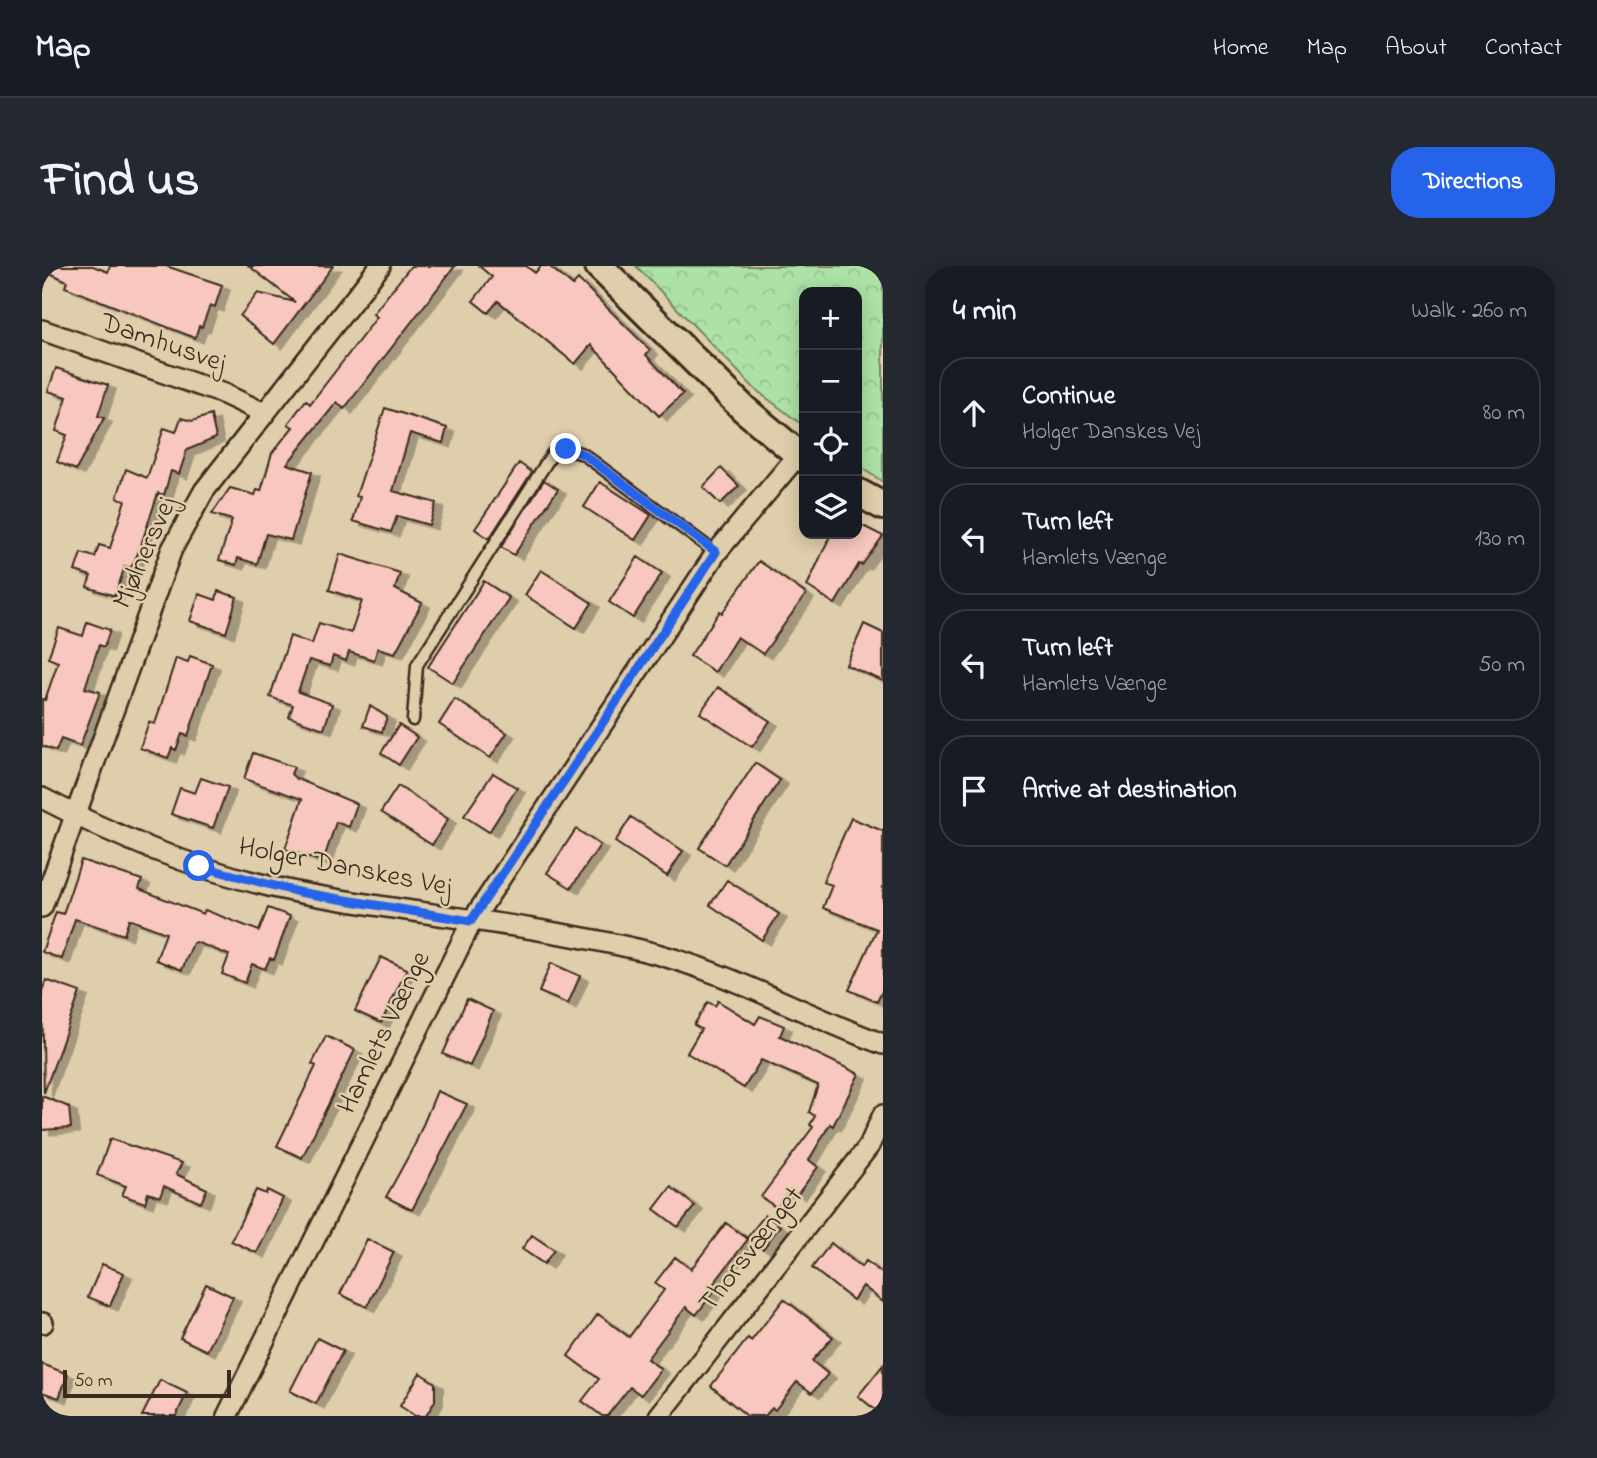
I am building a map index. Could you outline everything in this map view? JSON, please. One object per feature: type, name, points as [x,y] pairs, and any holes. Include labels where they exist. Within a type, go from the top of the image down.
[{"type":"main road","points":[[599,266],[744,409],[799,455]]},
{"type":"main road","points":[[862,495],[883,506]]},
{"type":"street","name":"Mjølnersvej","points":[[42,907],[172,549],[204,491],[380,266]]},
{"type":"street","name":"Damhusvej","points":[[42,330],[224,394],[264,413]]},
{"type":"street","name":"Hamlets Vænge","points":[[227,1416],[471,921],[716,552],[799,459]]},
{"type":"street","name":"Holger Danskes Vej","points":[[42,799],[75,816],[199,866],[273,886],[592,939],[693,964],[741,981],[778,1001],[883,1044]]},
{"type":"street","name":"Thorsvænget","points":[[659,1416],[869,1146],[883,1115]]},
{"type":"lane","points":[[413,720],[417,665],[552,454],[566,449],[583,454],[716,552]]},
{"type":"green space","points":[[636,266],[883,266],[883,482],[862,468],[862,287],[799,287],[799,422],[756,390]]},
{"type":"building","points":[[42,266],[93,266],[108,272],[110,266],[166,266],[222,285],[215,307],[210,305],[195,338],[65,287],[67,281],[42,269]]},
{"type":"building","points":[[249,266],[333,266],[274,344],[240,316],[258,293],[295,302]]},
{"type":"building","points":[[411,266],[455,266],[344,409],[337,402],[287,464],[312,472],[291,540],[266,534],[257,564],[238,558],[236,565],[219,560],[232,520],[212,514],[230,488],[255,495],[257,490],[261,491],[272,453],[293,427],[288,424],[306,400],[310,404],[377,317],[373,314]]},
{"type":"building","points":[[479,266],[526,266],[535,273],[541,266],[549,266],[573,286],[578,279],[650,350],[646,355],[683,394],[659,416],[591,345],[575,364],[498,301],[488,313],[473,301],[492,277]]},
{"type":"building","points":[[56,368],[108,385],[98,416],[104,418],[76,470],[57,462],[67,435],[56,431],[67,397],[48,391]]},
{"type":"building","points":[[385,408],[447,428],[443,443],[410,433],[393,491],[436,503],[429,525],[397,516],[391,532],[353,521],[360,497],[356,496]]},
{"type":"building","points":[[211,415],[216,438],[187,450],[179,474],[171,471],[164,495],[158,493],[139,551],[131,568],[125,566],[115,596],[87,587],[91,576],[75,571],[81,553],[95,557],[99,545],[110,548],[125,500],[117,498],[126,469],[147,478],[164,428],[176,432],[181,418],[192,421]]},
{"type":"building","points":[[519,463],[532,472],[489,539],[475,529]]},
{"type":"building","points":[[721,468],[739,486],[720,504],[703,487]]},
{"type":"building","points":[[544,480],[558,489],[514,555],[501,547]]},
{"type":"building","points":[[600,482],[651,515],[635,540],[584,507]]},
{"type":"building","points":[[862,526],[883,536],[862,565],[859,564],[835,604],[807,586],[829,539],[862,539]]},
{"type":"building","points":[[340,554],[400,573],[395,589],[422,603],[395,653],[378,648],[374,660],[349,652],[346,661],[333,656],[330,666],[309,660],[298,692],[332,704],[324,729],[289,717],[293,705],[270,697],[290,636],[312,644],[319,623],[351,633],[362,601],[329,590]]},
{"type":"building","points":[[638,557],[662,573],[633,618],[609,602]]},
{"type":"building","points":[[759,561],[806,594],[763,654],[737,637],[715,672],[690,656],[720,611],[722,613]]},
{"type":"building","points":[[541,570],[592,603],[576,628],[525,595]]},
{"type":"building","points":[[484,581],[509,598],[453,683],[428,667]]},
{"type":"building","points":[[218,591],[237,597],[226,633],[190,621],[199,594],[216,600]]},
{"type":"building","points":[[87,622],[110,630],[104,647],[99,645],[85,688],[100,692],[80,746],[61,739],[56,751],[42,746],[42,699],[45,700],[58,662],[48,658],[59,628],[83,636]]},
{"type":"building","points":[[864,624],[883,633],[883,681],[846,665]]},
{"type":"building","points":[[190,656],[212,664],[188,736],[182,734],[176,750],[172,748],[168,758],[140,748],[149,722],[155,724],[176,658],[188,662]]},
{"type":"building","points":[[718,687],[770,721],[752,747],[700,713]]},
{"type":"building","points":[[455,699],[507,733],[490,758],[439,724]]},
{"type":"building","points":[[370,706],[387,717],[382,732],[363,726]]},
{"type":"building","points":[[399,725],[417,737],[399,765],[381,753]]},
{"type":"building","points":[[253,753],[294,767],[291,774],[295,778],[357,804],[349,827],[336,822],[323,862],[285,849],[302,799],[244,779]]},
{"type":"building","points":[[755,763],[780,780],[725,865],[699,848]]},
{"type":"building","points":[[493,773],[517,788],[489,832],[464,816]]},
{"type":"building","points":[[201,778],[228,787],[213,828],[171,814],[180,788],[195,793]]},
{"type":"building","points":[[398,786],[448,819],[432,845],[381,812]]},
{"type":"building","points":[[631,817],[683,851],[667,876],[615,842]]},
{"type":"building","points":[[851,818],[883,831],[883,989],[877,1002],[849,990],[877,929],[823,908],[832,885],[823,882]]},
{"type":"building","points":[[576,829],[600,845],[571,888],[547,873]]},
{"type":"building","points":[[81,860],[142,880],[139,889],[203,914],[205,910],[259,931],[268,908],[290,916],[274,960],[270,958],[265,969],[252,964],[245,983],[222,974],[229,955],[196,942],[193,943],[182,970],[156,960],[166,933],[129,919],[124,935],[75,919],[62,959],[42,952],[56,912],[63,914]]},
{"type":"building","points":[[727,880],[779,914],[762,940],[710,905]]},
{"type":"building","points":[[381,957],[407,969],[381,1023],[355,1011]]},
{"type":"building","points":[[551,963],[580,976],[568,1004],[539,992]]},
{"type":"building","points":[[46,980],[80,992],[44,1093],[42,991]]},
{"type":"building","points":[[467,999],[493,1011],[470,1066],[443,1054]]},
{"type":"building","points":[[718,1001],[755,1024],[760,1016],[784,1026],[780,1036],[859,1074],[833,1126],[830,1124],[809,1160],[818,1167],[797,1195],[790,1190],[777,1208],[761,1197],[813,1127],[810,1125],[815,1116],[809,1112],[818,1085],[761,1060],[744,1088],[687,1053],[701,1029],[694,1025],[708,1002],[715,1006]]},
{"type":"building","points":[[326,1036],[355,1050],[302,1158],[277,1146],[316,1066],[312,1064]]},
{"type":"building","points":[[437,1091],[467,1104],[412,1210],[386,1197],[415,1144]]},
{"type":"building","points":[[42,1096],[69,1107],[71,1128],[42,1130]]},
{"type":"building","points":[[110,1139],[182,1163],[176,1174],[207,1189],[201,1203],[164,1186],[160,1197],[148,1193],[145,1203],[122,1195],[126,1186],[97,1175]]},
{"type":"building","points":[[671,1187],[695,1206],[678,1227],[654,1209]]},
{"type":"building","points":[[256,1190],[266,1194],[267,1190],[283,1198],[257,1253],[231,1241]]},
{"type":"building","points":[[765,1215],[780,1226],[763,1249],[747,1238]]},
{"type":"building","points":[[726,1223],[748,1239],[712,1286],[716,1289],[696,1315],[686,1307],[647,1359],[661,1369],[641,1395],[630,1387],[607,1416],[602,1416],[582,1401],[599,1379],[568,1356],[598,1314],[629,1337],[664,1290],[655,1283],[675,1257],[691,1269]]},
{"type":"building","points":[[532,1235],[554,1250],[544,1264],[522,1249]]},
{"type":"building","points":[[367,1239],[394,1252],[367,1307],[340,1294]]},
{"type":"building","points":[[831,1243],[861,1267],[866,1261],[883,1274],[883,1302],[863,1286],[853,1300],[812,1268]]},
{"type":"building","points":[[102,1264],[124,1273],[110,1306],[88,1297]]},
{"type":"building","points":[[206,1284],[233,1297],[207,1351],[180,1338]]},
{"type":"building","points":[[784,1299],[833,1337],[812,1361],[828,1374],[812,1393],[797,1382],[775,1410],[772,1408],[765,1416],[747,1416],[711,1386],[748,1338],[751,1341]]},
{"type":"building","points":[[317,1338],[343,1351],[316,1404],[290,1391]]},
{"type":"building","points":[[42,1364],[68,1374],[59,1398],[42,1392]]},
{"type":"building","points":[[883,1365],[883,1416],[858,1396]]},
{"type":"building","points":[[420,1373],[435,1383],[435,1401],[426,1416],[415,1416],[400,1406]]},
{"type":"building","points":[[160,1380],[187,1393],[176,1416],[142,1416]]},
{"type":"route","points":[[199,866],[298,892],[471,921],[716,552],[583,454],[566,449]]}]
